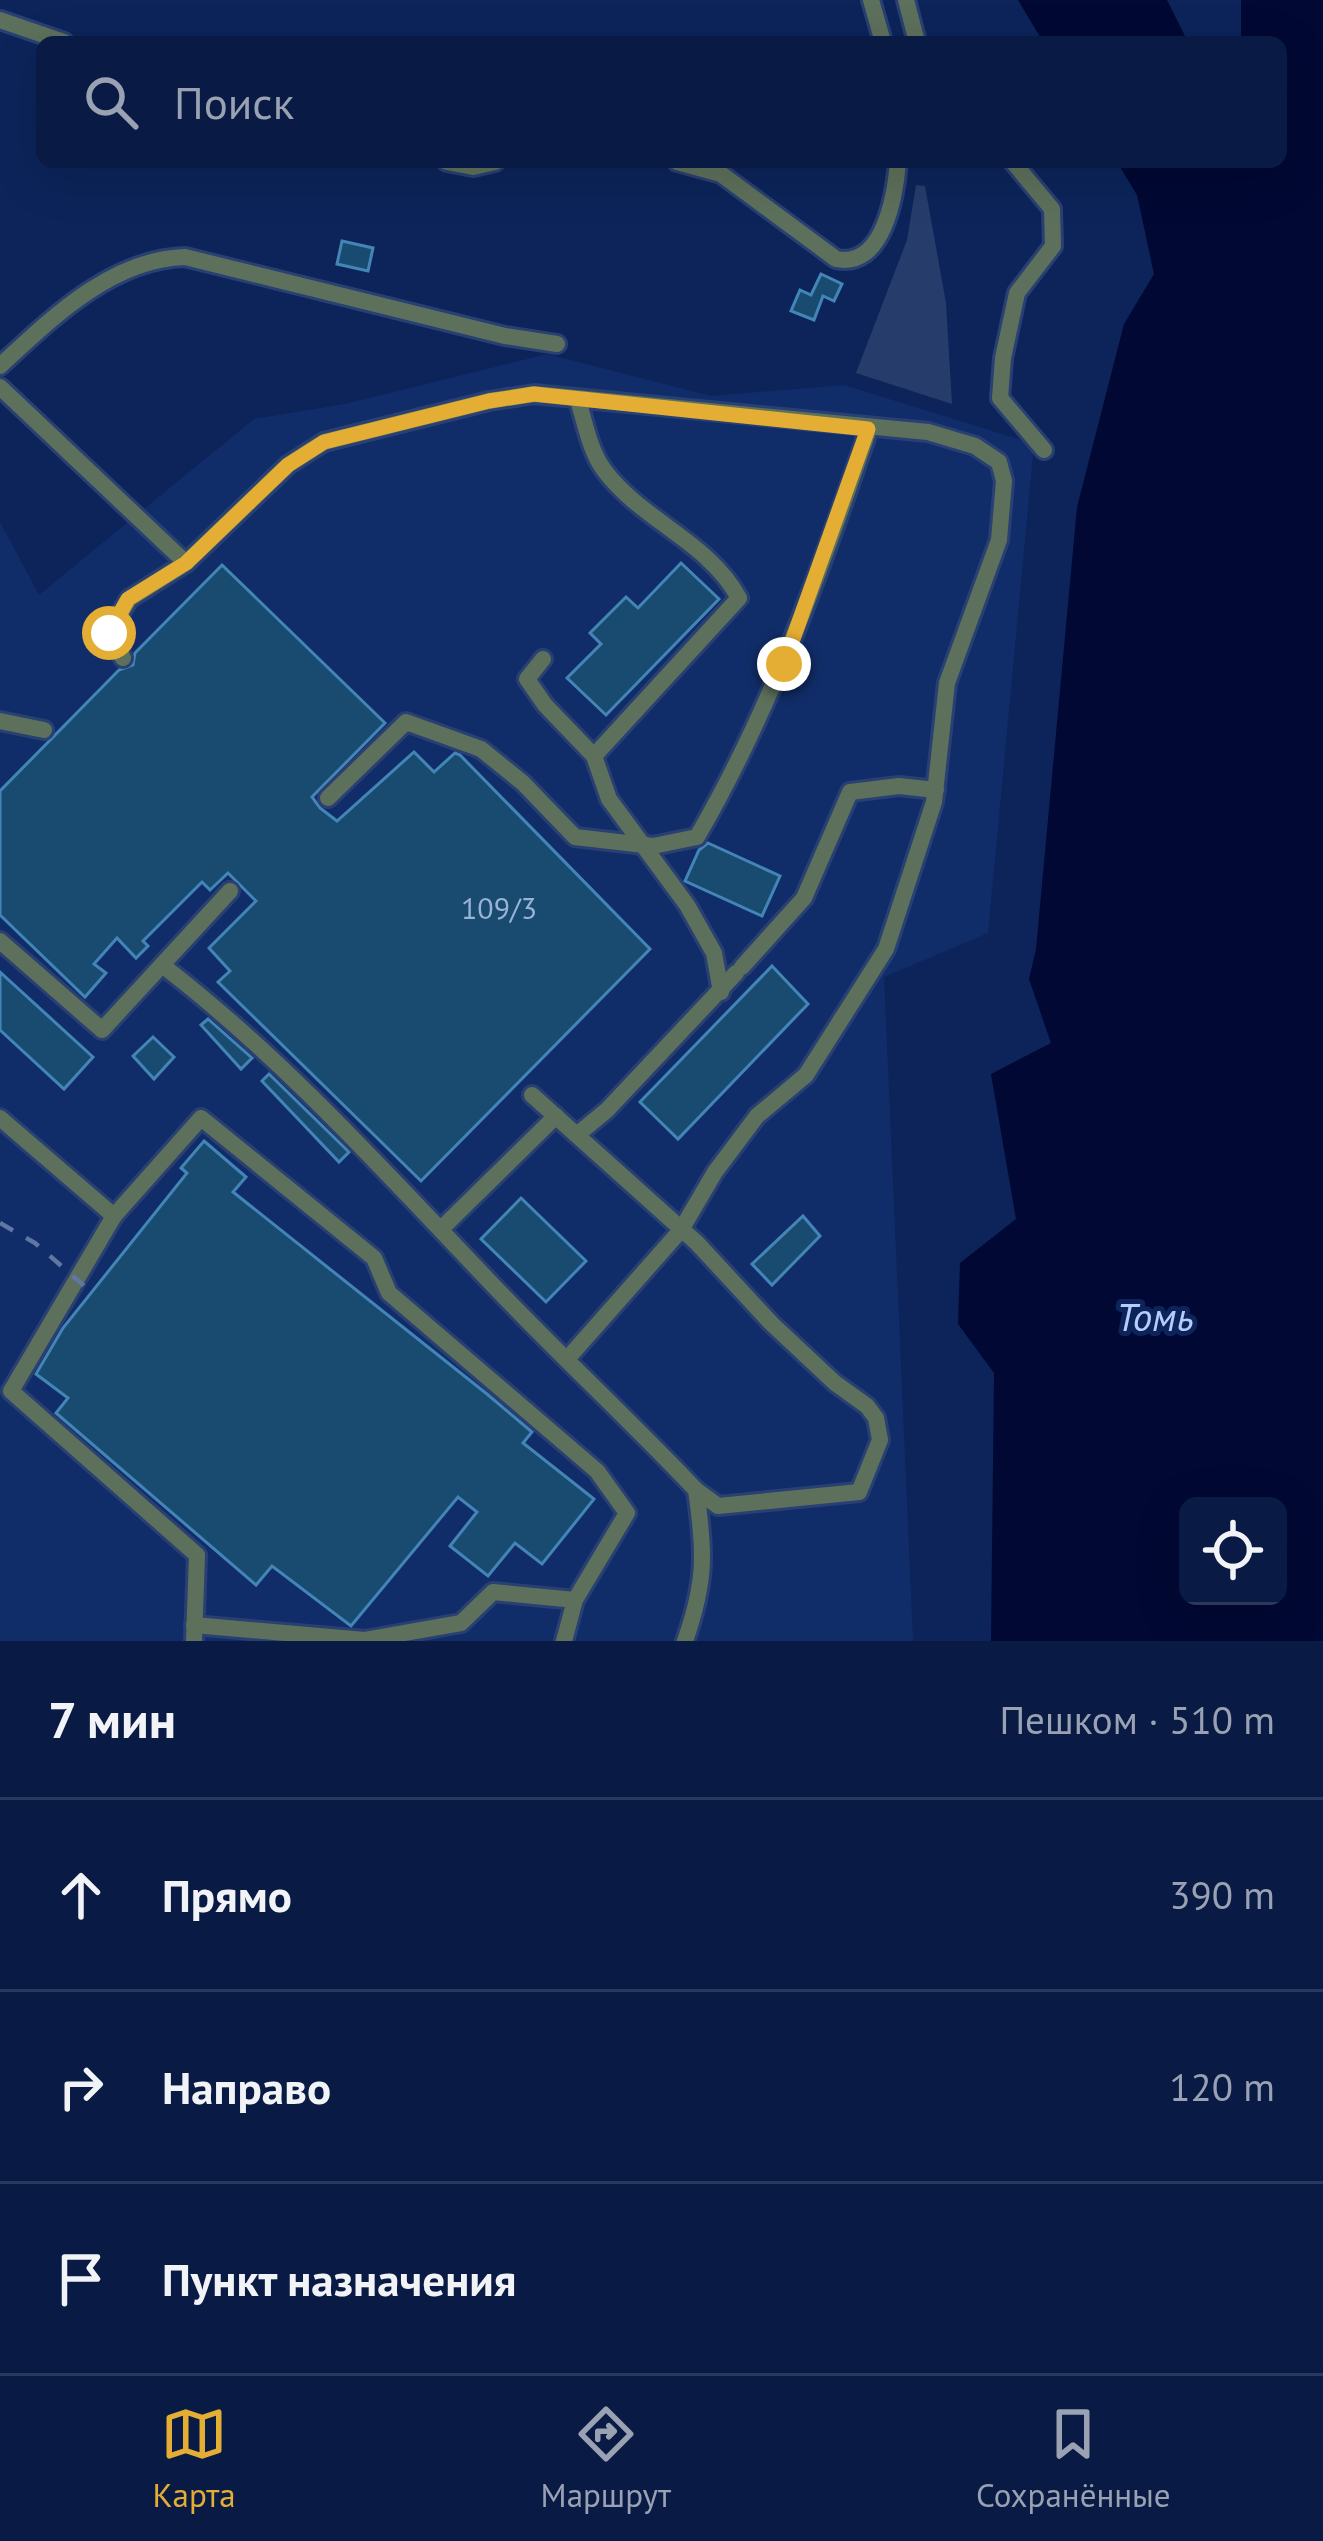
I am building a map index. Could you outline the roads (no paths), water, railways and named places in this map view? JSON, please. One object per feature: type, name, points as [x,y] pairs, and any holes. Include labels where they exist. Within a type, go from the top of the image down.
[{"type":"street","points":[[871,0],[881,36]]},
{"type":"street","points":[[906,0],[915,36]]},
{"type":"street","points":[[0,20],[47,36]]},
{"type":"street","points":[[699,168],[721,174],[836,259],[848,261],[861,258],[876,242],[897,168]]},
{"type":"street","points":[[1018,168],[1052,209],[1053,247],[1017,293],[1000,398],[1044,450]]},
{"type":"street","points":[[0,366],[65,306],[143,264],[184,257],[505,336],[557,344]]},
{"type":"street","points":[[0,387],[186,563]]},
{"type":"street","points":[[123,658],[109,633],[128,599],[186,563],[288,465],[324,442],[489,401],[534,394],[928,432],[975,446],[999,461],[1004,482],[999,540],[947,683],[936,790],[886,949],[806,1075],[757,1116],[715,1172],[681,1230],[568,1358]]},
{"type":"street","points":[[578,400],[604,469],[728,577],[739,598],[594,756]]},
{"type":"street","points":[[328,798],[406,722],[481,749],[523,783],[575,838],[653,846],[698,837],[740,763],[784,664],[868,429]]},
{"type":"street","points":[[543,659],[527,679],[594,756],[609,799],[687,905],[714,953],[721,992]]},
{"type":"street","points":[[0,722],[44,730]]},
{"type":"street","points":[[578,1134],[721,992],[804,898],[850,792],[899,786],[936,790]]},
{"type":"street","points":[[0,940],[102,1030],[230,891]]},
{"type":"street","points":[[162,965],[227,1016],[376,1160],[696,1490],[718,1505],[860,1492],[880,1441],[876,1418],[867,1406],[771,1323],[681,1230],[532,1095]]},
{"type":"street","points":[[441,1229],[556,1115]]},
{"type":"street","points":[[0,1118],[115,1216]]},
{"type":"street","points":[[564,1641],[575,1600],[627,1513],[598,1471],[389,1292],[374,1258],[201,1118],[115,1216],[11,1391],[197,1555],[194,1633],[365,1640],[461,1623],[493,1592],[575,1600]]},
{"type":"street","points":[[685,1641],[699,1601],[706,1552],[696,1490]]},
{"type":"water","points":[[1018,0],[1167,0],[1185,36],[1039,36]]},
{"type":"water","name":"Томь","points":[[1241,0],[1323,0],[1323,1641],[991,1641],[994,1373],[958,1324],[960,1263],[1016,1219],[991,1074],[1051,1043],[1029,979],[1036,949],[1077,507],[1124,324],[1154,274],[1137,195],[1121,168],[1287,168],[1287,36],[1241,36]]},
{"type":"railway","points":[[0,1223],[35,1243],[89,1290]]}]
